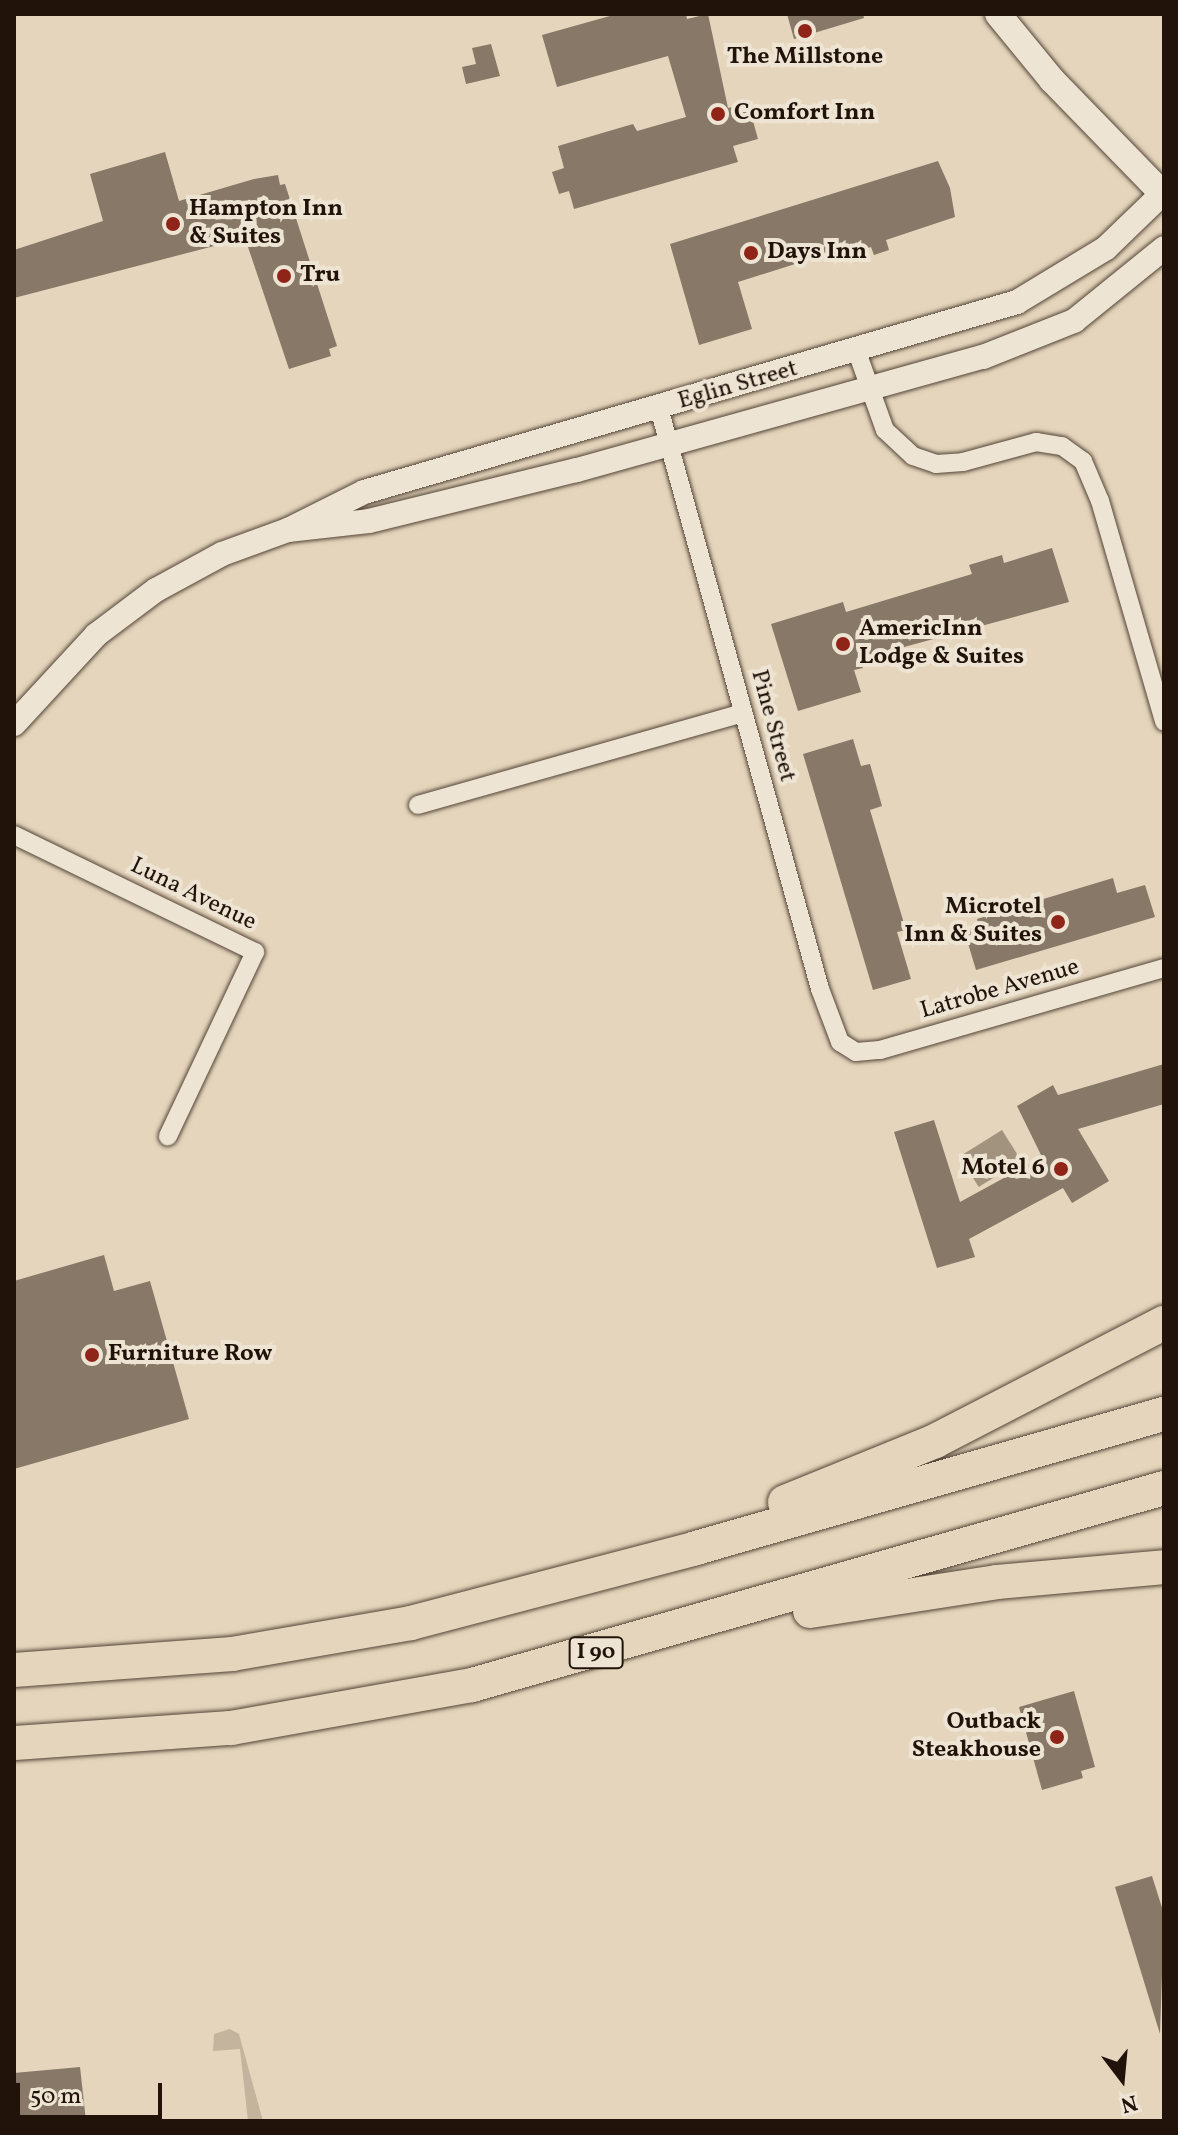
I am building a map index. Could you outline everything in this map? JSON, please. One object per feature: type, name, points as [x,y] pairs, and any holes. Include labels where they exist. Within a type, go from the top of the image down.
[{"type":"highway","points":[[475,1608],[855,1475],[1029,1395],[1164,1323]]},
{"type":"highway","points":[[14,1670],[232,1654],[475,1608],[1164,1414]]},
{"type":"highway","name":"I 90","points":[[14,1743],[293,1720],[406,1700],[582,1657],[1164,1488]]},
{"type":"highway","points":[[582,1657],[880,1598],[1164,1567]]},
{"type":"main road","points":[[998,14],[1045,72],[1163,194]]},
{"type":"street","name":"Eglin Street","points":[[14,724],[67,663],[124,612],[222,554],[288,530],[364,492],[994,311],[1042,291],[1106,248],[1163,194]]},
{"type":"street","name":"Eglin Street","points":[[288,530],[369,521],[669,446],[1045,335],[1103,302],[1164,248]]},
{"type":"street","points":[[857,352],[868,388],[892,441],[924,461],[963,462],[1036,442],[1062,446],[1083,461],[1100,501],[1164,722]]},
{"type":"street","name":"Pine Street","points":[[659,408],[829,1022],[849,1050]]},
{"type":"street","points":[[418,805],[743,713]]},
{"type":"street","name":"Luna Avenue","points":[[14,835],[255,952],[168,1136]]},
{"type":"street","name":"Latrobe Avenue","points":[[849,1050],[880,1050],[1164,968]]},
{"type":"shaded area","points":[[1002,1130],[1021,1161],[979,1187],[960,1156]]},
{"type":"shaded area","points":[[230,2029],[239,2034],[263,2121],[248,2121],[240,2049],[213,2051],[214,2034]]},
{"type":"building","name":"Comfort Inn","points":[[617,14],[686,14],[687,19],[708,14],[728,108],[748,103],[758,139],[733,146],[738,162],[574,209],[569,191],[559,194],[552,172],[564,168],[558,146],[633,124],[637,131],[686,117],[668,56],[557,87],[542,35]]},
{"type":"building","name":"The Millstone","points":[[787,14],[863,14],[864,18],[794,39]]},
{"type":"building","points":[[491,44],[500,76],[466,84],[462,67],[476,64],[472,48]]},
{"type":"building","name":"Hampton Inn & Suites","points":[[165,152],[179,201],[278,175],[280,185],[285,184],[337,346],[329,349],[331,356],[289,369],[245,238],[14,298],[14,250],[103,221],[90,174]]},
{"type":"building","name":"Days Inn","points":[[938,161],[950,188],[955,217],[886,240],[889,250],[874,255],[871,247],[854,252],[852,246],[738,282],[752,329],[699,345],[670,244]]},
{"type":"building","name":"AmericInn Lodge & Suites","points":[[1052,548],[1069,602],[860,659],[863,668],[854,670],[861,692],[798,711],[771,624],[843,602],[846,612],[972,574],[969,565],[1002,555],[1004,563]]},
{"type":"building","points":[[853,739],[861,766],[870,764],[882,806],[870,810],[906,930],[897,932],[911,979],[873,990],[803,754]]},
{"type":"building","name":"Microtel Inn & Suites","points":[[1113,878],[1117,893],[1145,885],[1155,917],[976,970],[964,930],[979,926],[977,919]]},
{"type":"building","name":"Motel 6","points":[[1164,1064],[1164,1104],[1078,1129],[1109,1181],[1072,1203],[1063,1188],[969,1239],[975,1257],[937,1268],[894,1132],[934,1120],[960,1202],[1042,1157],[1017,1106],[1053,1085],[1058,1095]]},
{"type":"building","name":"Furniture Row","points":[[104,1255],[114,1291],[150,1281],[189,1419],[14,1469],[14,1281]]},
{"type":"building","name":"Outback Steakhouse","points":[[1074,1691],[1095,1767],[1081,1771],[1083,1778],[1042,1790],[1019,1707]]},
{"type":"building","points":[[1152,1876],[1164,1914],[1160,2034],[1115,1887]]},
{"type":"building","points":[[80,2067],[86,2121],[14,2121],[14,2073]]},
{"type":"place","name":"The Millstone","points":[[805,31]]},
{"type":"place","name":"Comfort Inn","points":[[718,114]]},
{"type":"place","name":"Hampton Inn & Suites","points":[[173,224]]},
{"type":"place","name":"Days Inn","points":[[751,253]]},
{"type":"place","name":"Tru","points":[[284,276]]},
{"type":"place","name":"AmericInn Lodge & Suites","points":[[843,644]]},
{"type":"place","name":"Microtel Inn & Suites","points":[[1058,922]]},
{"type":"place","name":"Motel 6","points":[[1061,1169]]},
{"type":"place","name":"Furniture Row","points":[[92,1355]]},
{"type":"place","name":"Outback Steakhouse","points":[[1057,1737]]}]
